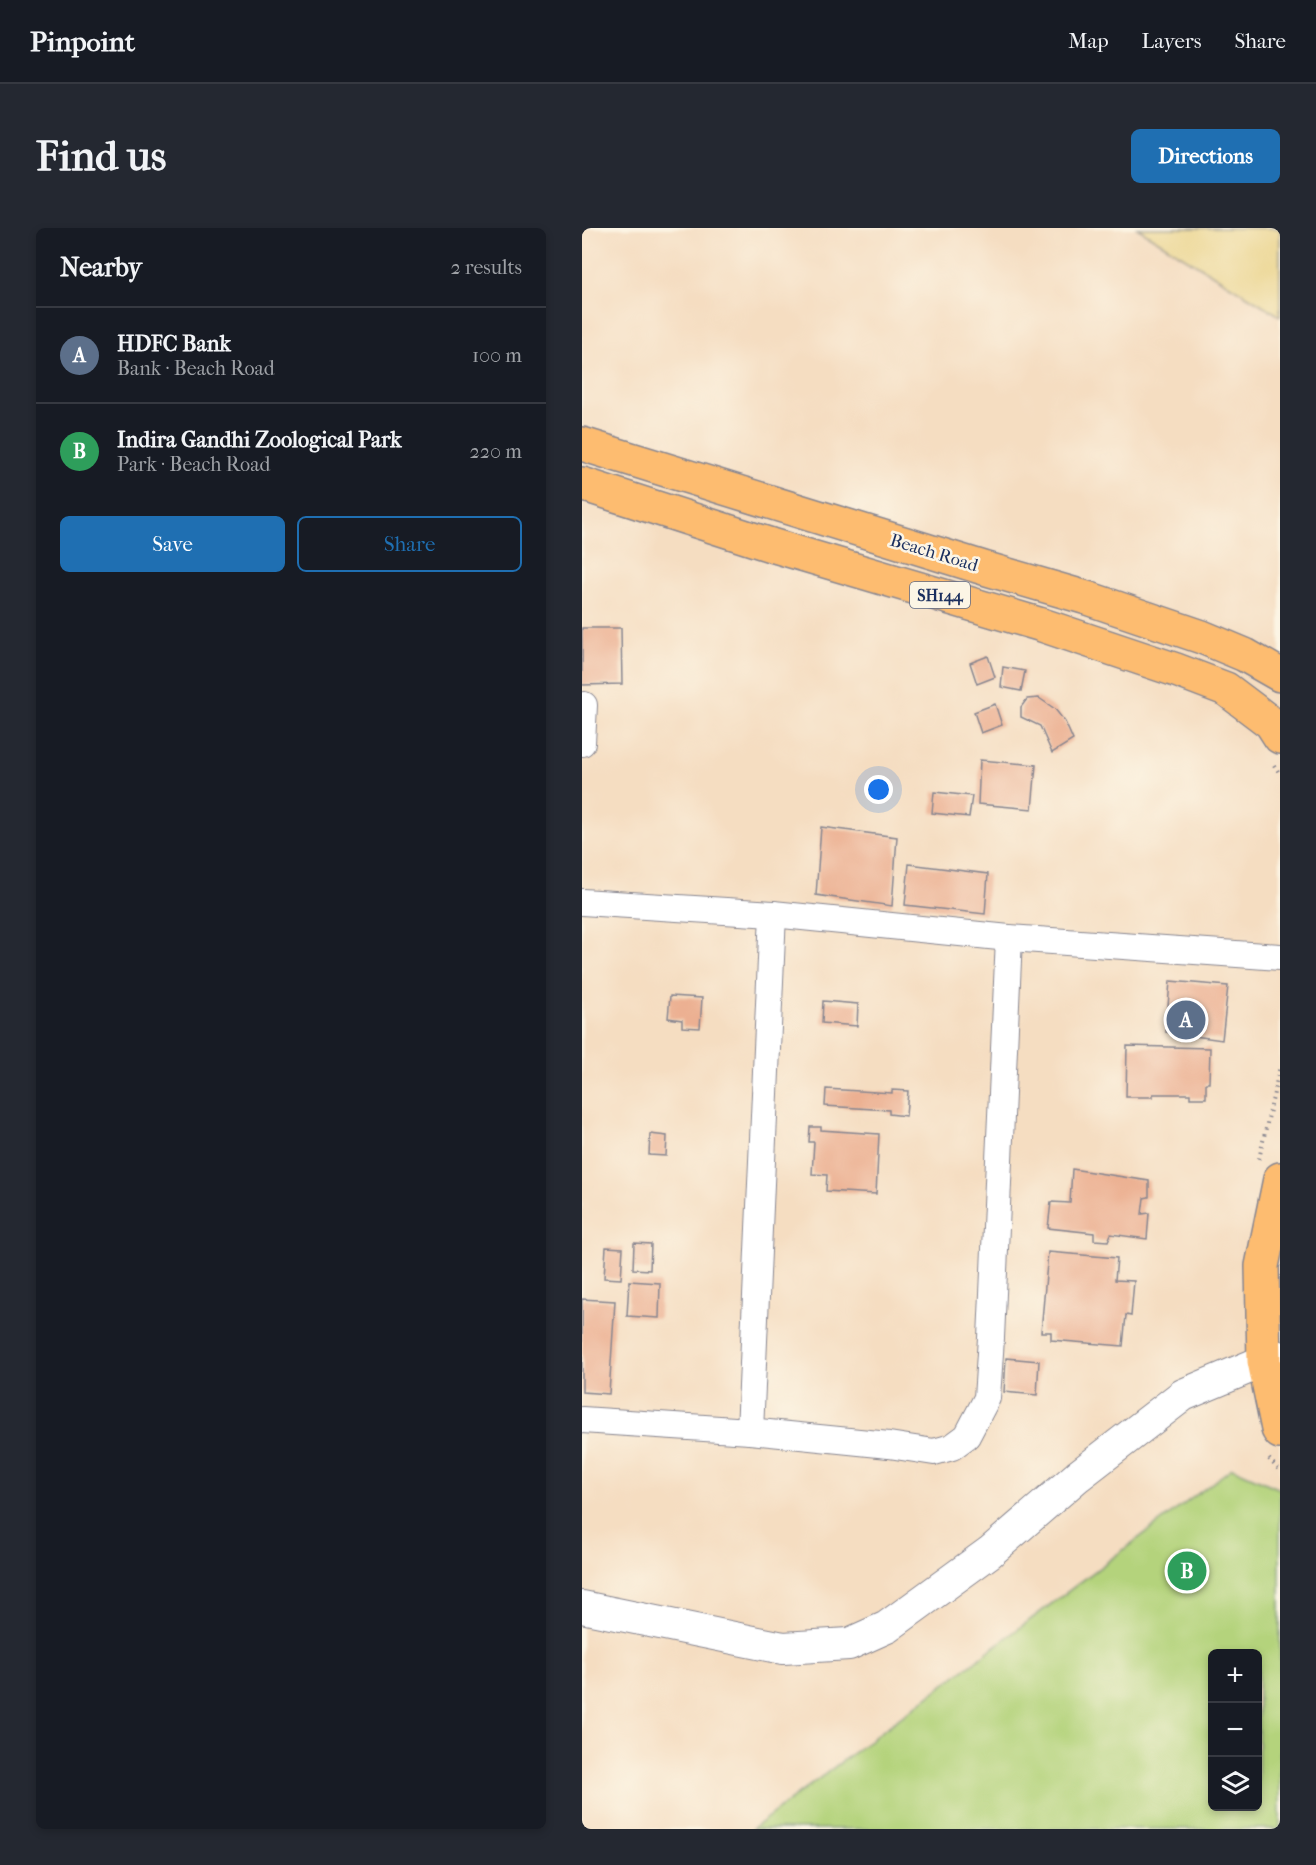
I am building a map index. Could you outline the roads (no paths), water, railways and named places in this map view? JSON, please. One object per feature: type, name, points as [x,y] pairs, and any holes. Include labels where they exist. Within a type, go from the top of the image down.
[{"type":"main road","name":"Beach Road","points":[[582,444],[1087,598],[1202,637],[1245,655],[1280,675]]},
{"type":"main road","name":"SH144","points":[[582,484],[771,545],[1042,626],[1176,670],[1226,689],[1270,723],[1280,737]]},
{"type":"main road","points":[[1280,1179],[1262,1266],[1280,1432]]},
{"type":"street","points":[[582,743],[584,705]]},
{"type":"street","points":[[582,902],[773,914],[1010,938],[1280,957]]},
{"type":"street","points":[[750,1431],[773,914]]},
{"type":"street","points":[[582,1420],[750,1431],[889,1445],[934,1452],[952,1447],[967,1436],[987,1398],[992,1338],[1010,938]]},
{"type":"street","points":[[582,1607],[783,1648],[849,1644],[887,1627],[990,1552],[1078,1476],[1183,1395],[1272,1359]]},
{"type":"place","name":"HDFC Bank","points":[[1186,1020]]},
{"type":"place","name":"Indira Gandhi Zoological Park","points":[[1187,1571]]}]
